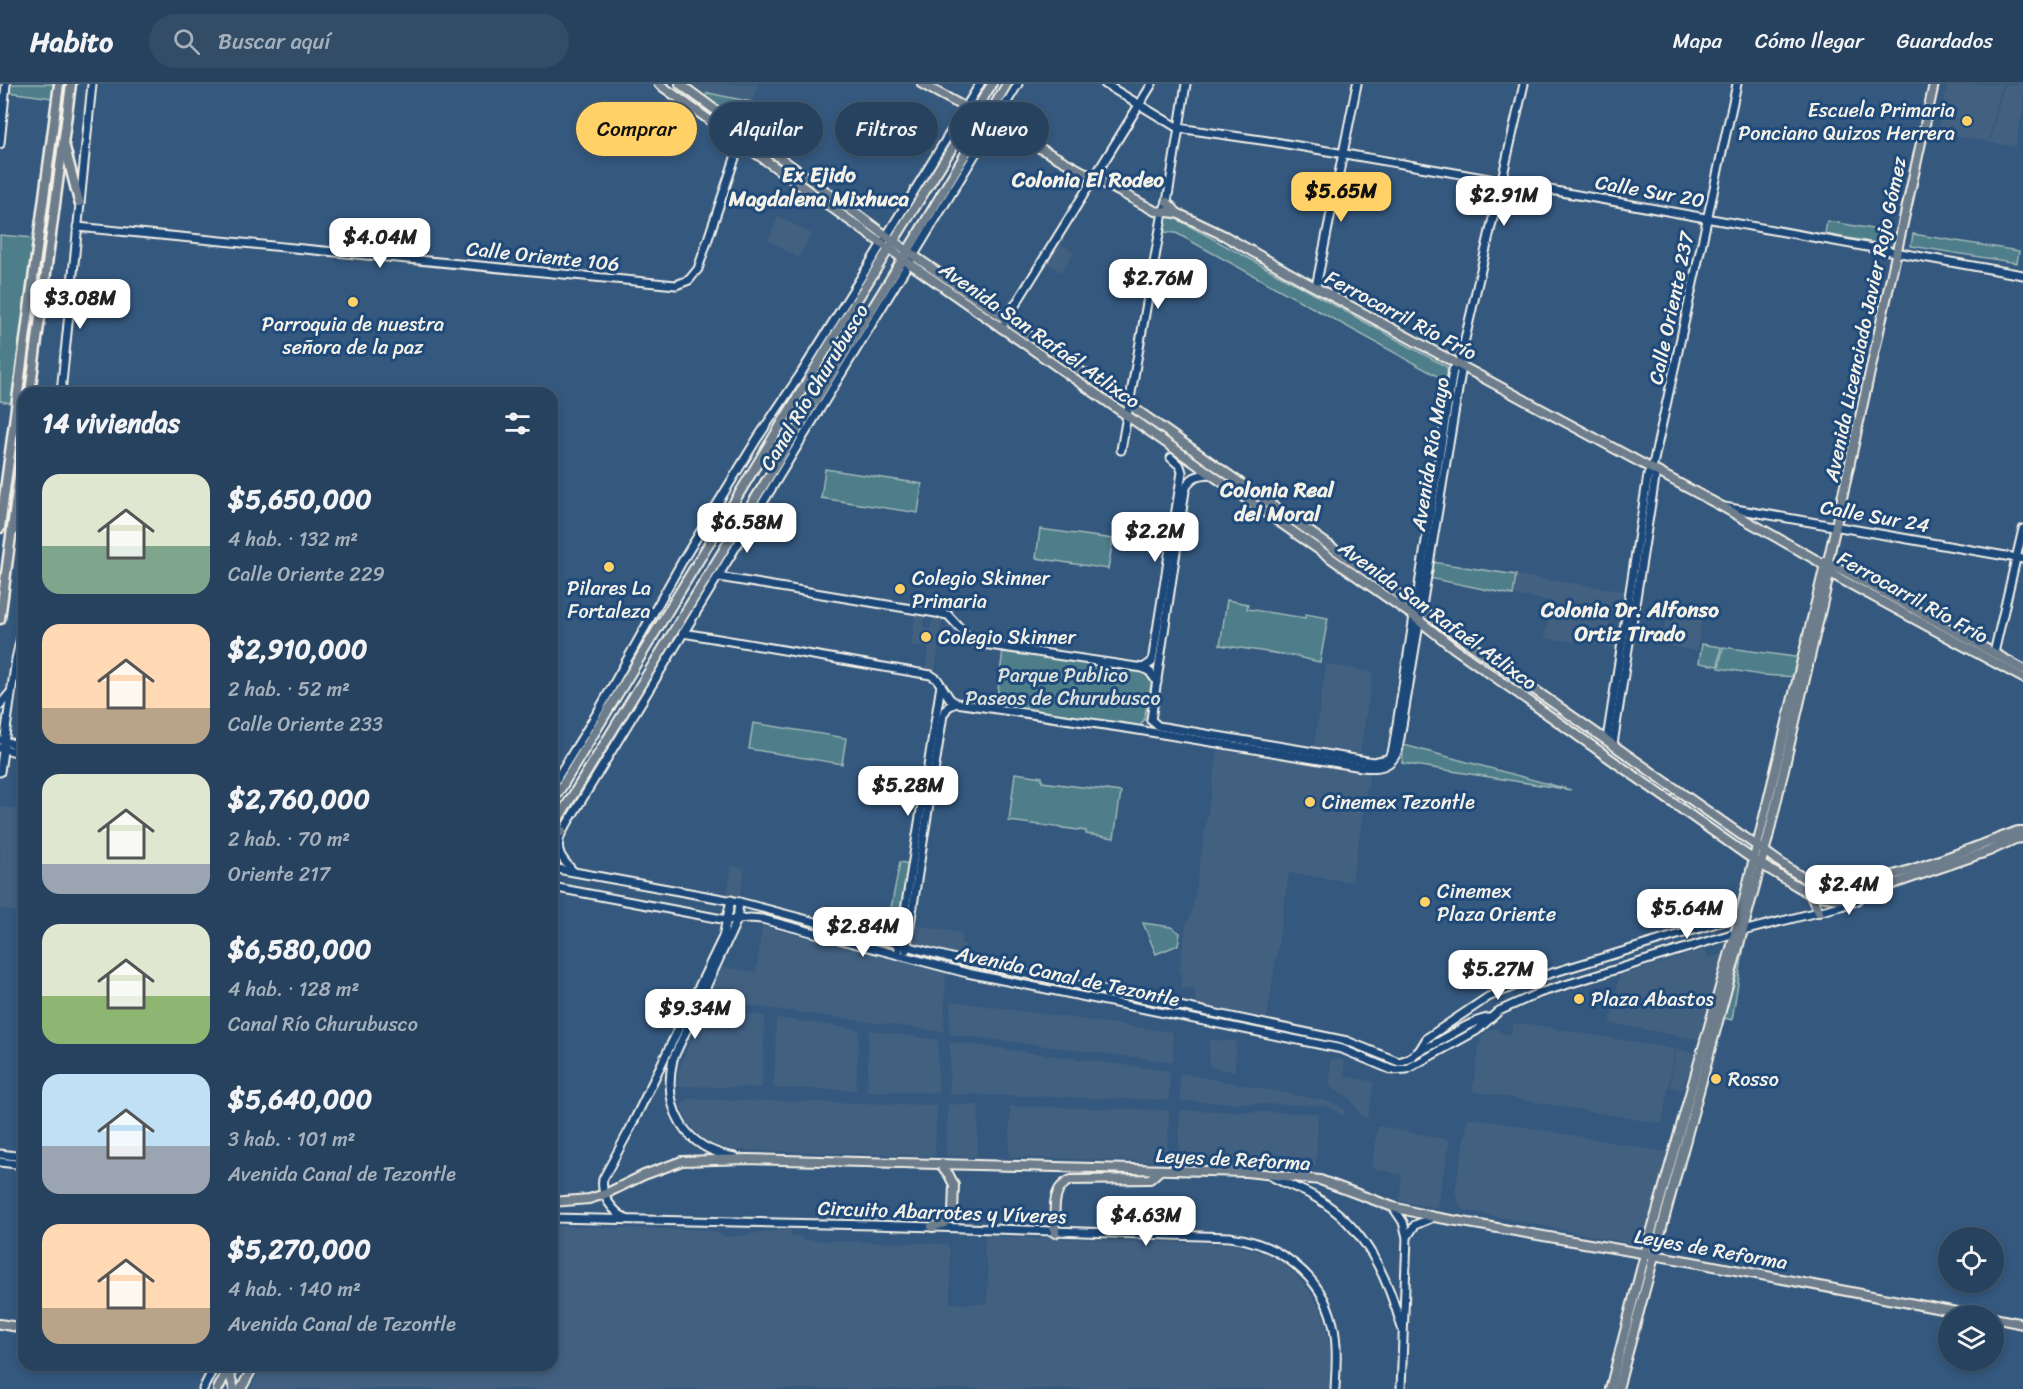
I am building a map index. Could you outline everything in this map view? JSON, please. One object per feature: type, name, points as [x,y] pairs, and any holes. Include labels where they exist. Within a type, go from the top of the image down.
[{"type":"highway","points":[[19,387],[59,84]]},
{"type":"highway","points":[[31,387],[71,84]]},
{"type":"highway","points":[[64,141],[80,202]]},
{"type":"highway","points":[[0,528],[18,393]]},
{"type":"highway","points":[[0,619],[18,483]]},
{"type":"highway","points":[[0,501],[2,513]]},
{"type":"highway","points":[[11,535],[18,524]]},
{"type":"main road","points":[[659,84],[709,119]]},
{"type":"main road","name":"Avenida San Rafaél Atlixco","points":[[680,84],[709,105]]},
{"type":"main road","name":"Ferrocarril Río Frío","points":[[922,84],[958,102]]},
{"type":"main road","name":"Canal Río Churubusco","points":[[981,102],[992,84]]},
{"type":"main road","name":"Canal Río Churubusco","points":[[999,102],[1007,84]]},
{"type":"main road","name":"Avenida Licenciado Javier Rojo Gómez","points":[[1610,1389],[1758,862],[1825,565],[1837,526],[1934,84]]},
{"type":"main road","name":"Canal Río Churubusco","points":[[558,793],[889,245],[950,150]]},
{"type":"main road","name":"Ferrocarril Río Frío","points":[[1049,153],[1155,211],[1177,213],[1225,236],[1825,565],[2023,669]]},
{"type":"main road","points":[[762,156],[889,245]]},
{"type":"main road","name":"Avenida San Rafaél Atlixco","points":[[778,156],[887,236],[889,245],[1758,862],[1810,894],[1837,899],[1867,893]]},
{"type":"main road","name":"Canal Río Churubusco","points":[[558,819],[970,156]]},
{"type":"main road","points":[[1167,202],[1177,213]]},
{"type":"main road","name":"Avenida San Rafaél Atlixco","points":[[1003,324],[1128,404],[1761,849],[1819,885],[1842,887],[1888,876],[2023,831]]},
{"type":"main road","name":"Ferrocarril Río Frío","points":[[1825,565],[1837,577],[2023,678]]},
{"type":"main road","points":[[599,710],[599,726]]},
{"type":"main road","points":[[558,834],[562,831]]},
{"type":"main road","name":"Avenida Canal de Tezontle","points":[[1867,893],[2023,838]]},
{"type":"main road","name":"Avenida Licenciado Javier Rojo Gómez","points":[[1739,933],[1740,916],[1758,862]]},
{"type":"main road","points":[[1810,894],[1819,912]]},
{"type":"main road","name":"Leyes de Reforma","points":[[558,1202],[589,1199],[605,1194],[644,1175],[682,1161],[747,1159],[1267,1174],[1320,1180],[1393,1207],[1434,1217],[1938,1309]]},
{"type":"main road","points":[[932,1227],[944,1223],[953,1213],[954,1185],[941,1165]]},
{"type":"main road","points":[[1055,1233],[1056,1197],[1063,1183],[1071,1180],[1149,1179],[1159,1171]]},
{"type":"main road","name":"Avenida Licenciado Javier Rojo Gómez","points":[[1618,1389],[1649,1255]]},
{"type":"main road","points":[[2004,1320],[2023,1324]]},
{"type":"main road","points":[[0,1324],[18,1327]]},
{"type":"main road","points":[[218,1389],[226,1371]]},
{"type":"main road","points":[[229,1371],[234,1389]]},
{"type":"main road","points":[[241,1389],[251,1371]]},
{"type":"street","points":[[0,144],[6,84]]},
{"type":"street","points":[[62,387],[92,84]]},
{"type":"street","points":[[969,102],[980,84]]},
{"type":"street","name":"Canal Río Churubusco","points":[[1005,102],[1018,84]]},
{"type":"street","name":"Calle Sur 20","points":[[1105,84],[1178,128],[1343,154],[2023,275]]},
{"type":"street","points":[[1003,324],[1152,84]]},
{"type":"street","points":[[1121,450],[1163,212],[1167,202],[1186,84]]},
{"type":"street","points":[[1316,287],[1357,84]]},
{"type":"street","points":[[1459,365],[1524,84]]},
{"type":"street","name":"Calle Oriente 237","points":[[1610,741],[1648,476],[1652,470],[1737,84]]},
{"type":"street","points":[[887,236],[950,132]]},
{"type":"street","name":"Calle Oriente 106","points":[[77,227],[657,284],[683,284],[693,277],[698,269],[736,156]]},
{"type":"street","name":"Canal Río Churubusco","points":[[558,776],[599,710],[683,560],[757,439],[889,245]]},
{"type":"street","name":"Canal Río Churubusco","points":[[562,831],[719,577],[908,257]]},
{"type":"street","name":"Avenida Río Mayo","points":[[1459,365],[1461,372],[1398,750],[1393,762],[1383,767],[1373,765],[1388,759],[1393,749],[1412,615],[1453,370],[1459,365]]},
{"type":"street","points":[[1143,668],[1152,662],[1182,472],[1180,466],[1171,458]]},
{"type":"street","points":[[1140,730],[1151,720],[1185,490],[1187,483],[1195,476],[1210,474]]},
{"type":"street","name":"Calle Sur 24","points":[[1721,506],[2020,558]]},
{"type":"street","points":[[1994,653],[2020,558],[2023,529]]},
{"type":"street","points":[[719,577],[948,615],[976,643],[1143,668],[1150,672],[1157,682]]},
{"type":"street","points":[[683,633],[924,673],[931,675],[950,699],[956,703],[1373,765]]},
{"type":"street","points":[[0,772],[2,744],[18,648]]},
{"type":"street","points":[[916,948],[905,956],[904,945],[941,685]]},
{"type":"street","points":[[0,705],[11,690]]},
{"type":"street","points":[[922,825],[943,715],[948,707],[956,703]]},
{"type":"street","points":[[1151,720],[1158,726],[1373,765]]},
{"type":"street","points":[[2,744],[18,746]]},
{"type":"street","points":[[2,744],[18,751]]},
{"type":"street","points":[[562,831],[558,841],[559,852],[573,871]]},
{"type":"street","name":"Avenida Canal de Tezontle","points":[[558,869],[735,901],[959,960],[1347,1041],[1394,1061],[1404,1061],[1477,1020],[1491,1017]]},
{"type":"street","name":"Avenida Canal de Tezontle","points":[[558,889],[728,920],[762,919],[968,973],[1342,1049],[1392,1070],[1407,1069],[1417,1065],[1476,1031],[1491,1017],[1517,1002],[1624,967],[1856,901],[1867,893]]},
{"type":"street","points":[[735,901],[737,920],[673,1059],[670,1071],[670,1093],[672,1106],[679,1121],[693,1139],[707,1150],[747,1159]]},
{"type":"street","points":[[627,1220],[614,1210],[602,1188],[603,1179],[680,1028],[723,937],[735,901]]},
{"type":"street","name":"Avenida Canal de Tezontle","points":[[1419,1051],[1427,1038],[1454,1019],[1488,997],[1510,987],[1740,916]]},
{"type":"street","points":[[1668,938],[1674,942],[1675,950],[1672,953]]},
{"type":"street","points":[[1619,953],[1616,957],[1617,963],[1624,967]]},
{"type":"street","points":[[1558,971],[1564,978],[1563,986]]},
{"type":"street","points":[[1510,987],[1509,995],[1513,1001],[1517,1002]]},
{"type":"street","points":[[0,1154],[18,1156]]},
{"type":"street","points":[[0,1162],[18,1164]]},
{"type":"street","points":[[1267,1174],[1284,1184],[1316,1197],[1340,1215],[1359,1234],[1388,1282],[1402,1328]]},
{"type":"street","points":[[1393,1207],[1403,1222],[1407,1237],[1401,1389]]},
{"type":"street","points":[[1407,1237],[1415,1225],[1434,1217]]},
{"type":"street","name":"Circuito Abarrotes y Víveres","points":[[558,1218],[932,1227],[1247,1239],[1280,1253],[1297,1265],[1320,1293],[1331,1318],[1336,1354],[1335,1389]]},
{"type":"street","points":[[203,1389],[212,1371]]},
{"type":"shaded area","points":[[685,84],[758,84],[751,102],[709,102],[702,92]]},
{"type":"shaded area","name":"Escuela Primaria Ponciano Quizos Herrera","points":[[1948,84],[2002,84],[1989,142],[1937,133]]},
{"type":"shaded area","points":[[2004,84],[2023,84],[2023,112],[2015,147],[1990,143]]},
{"type":"shaded area","points":[[778,216],[812,234],[798,258],[768,240]]},
{"type":"shaded area","points":[[1057,241],[1074,252],[1061,272],[1045,261]]},
{"type":"shaded area","points":[[1516,575],[1626,591],[1623,615],[1611,614],[1608,640],[1618,641],[1617,648],[1545,638],[1550,601],[1513,595]]},
{"type":"shaded area","points":[[1670,598],[1704,604],[1697,651],[1662,645]]},
{"type":"shaded area","name":"Colegio Skinner","points":[[933,615],[943,617],[935,672],[925,671],[929,648],[911,645],[915,617],[925,616],[923,628],[930,629]]},
{"type":"shaded area","points":[[1326,664],[1373,672],[1360,753],[1314,746]]},
{"type":"shaded area","points":[[1218,750],[1370,772],[1352,882],[1289,873],[1267,1018],[1196,1004],[1194,988],[1180,989],[1182,974],[1179,973],[1186,924],[1194,899]]},
{"type":"shaded area","points":[[0,806],[18,810],[18,912],[0,909]]},
{"type":"shaded area","points":[[732,866],[745,868],[739,899],[726,897]]},
{"type":"shaded area","points":[[914,925],[962,933],[961,943],[966,944],[963,958],[910,945]]},
{"type":"shaded area","points":[[762,926],[946,973],[944,1032],[707,1000],[722,967],[756,972]]},
{"type":"shaded area","points":[[1705,949],[1708,958],[1724,954],[1701,1040],[1610,1023],[1619,976]]},
{"type":"shaded area","points":[[951,1001],[1173,1032],[1173,1062],[949,1034]]},
{"type":"shaded area","points":[[706,1008],[765,1016],[762,1088],[677,1086],[678,1072]]},
{"type":"shaded area","points":[[776,1018],[859,1029],[856,1090],[774,1088]]},
{"type":"shaded area","points":[[1513,1024],[1529,1024],[1675,1049],[1662,1124],[1472,1091],[1481,1037],[1489,1030],[1498,1028],[1498,1032],[1511,1034]]},
{"type":"shaded area","points":[[869,1030],[938,1040],[938,1093],[867,1091]]},
{"type":"shaded area","points":[[1209,1040],[1236,1041],[1235,1072],[1209,1067]]},
{"type":"shaded area","points":[[950,1042],[1170,1071],[1169,1100],[949,1094]]},
{"type":"shaded area","points":[[1676,1049],[1694,1053],[1683,1090],[1670,1087]]},
{"type":"shaded area","points":[[1330,1059],[1344,1060],[1345,1076],[1374,1082],[1368,1119],[1362,1117],[1349,1097],[1330,1087]]},
{"type":"shaded area","points":[[1180,1073],[1328,1101],[1346,1111],[1342,1116],[1325,1106],[1180,1101]]},
{"type":"shaded area","points":[[689,1099],[937,1105],[935,1156],[733,1150],[717,1146],[701,1137],[688,1122],[681,1106]]},
{"type":"shaded area","points":[[948,1104],[979,1105],[977,1157],[946,1156]]},
{"type":"shaded area","points":[[1010,1106],[1169,1110],[1167,1162],[1009,1157]]},
{"type":"shaded area","points":[[1180,1110],[1318,1113],[1316,1166],[1178,1162]]},
{"type":"shaded area","points":[[1468,1117],[1667,1152],[1645,1235],[1634,1244],[1463,1210],[1458,1203],[1455,1191]]},
{"type":"shaded area","points":[[1378,1126],[1450,1140],[1437,1208],[1399,1201],[1402,1175],[1371,1168]]},
{"type":"shaded area","points":[[558,1226],[710,1230],[727,1237],[790,1229],[792,1236],[799,1236],[804,1240],[947,1244],[950,1250],[950,1303],[987,1304],[988,1271],[984,1253],[985,1236],[1233,1244],[1271,1255],[1289,1268],[1308,1289],[1321,1310],[1327,1329],[1330,1352],[1329,1389],[251,1389],[259,1371],[558,1371]]},
{"type":"green space","points":[[8,84],[54,84],[52,98],[8,92]]},
{"type":"green space","points":[[708,93],[752,102],[709,102],[706,95]]},
{"type":"green space","points":[[1165,217],[1175,218],[1447,367],[1448,382],[1176,233],[1163,232]]},
{"type":"green space","points":[[1827,221],[1890,232],[1888,245],[1825,234]]},
{"type":"green space","points":[[1913,234],[2019,251],[2017,263],[1911,246]]},
{"type":"green space","points":[[0,235],[34,238],[11,403],[0,401]]},
{"type":"green space","points":[[825,469],[922,484],[918,513],[821,498]]},
{"type":"green space","points":[[1040,529],[1113,539],[1108,569],[1036,558]]},
{"type":"green space","points":[[1432,562],[1516,575],[1513,595],[1429,578]]},
{"type":"green space","points":[[1227,600],[1248,604],[1247,609],[1305,618],[1306,614],[1328,618],[1320,662],[1220,645]]},
{"type":"green space","points":[[1702,644],[1721,647],[1718,666],[1699,663]]},
{"type":"green space","points":[[1723,647],[1802,658],[1797,677],[1761,675],[1719,668]]},
{"type":"green space","name":"Parque Publico Paseos de Churubusco","points":[[1003,650],[1148,672],[1152,680],[1144,720],[1140,726],[996,705]]},
{"type":"green space","points":[[753,723],[846,738],[842,764],[749,749]]},
{"type":"green space","points":[[1404,745],[1571,790],[1402,763]]},
{"type":"green space","points":[[1015,773],[1042,777],[1042,782],[1121,792],[1114,838],[1086,834],[1086,831],[1009,821]]},
{"type":"green space","points":[[900,862],[911,864],[900,942],[885,938]]},
{"type":"green space","points":[[1143,923],[1171,927],[1180,933],[1178,945],[1156,954]]},
{"type":"green space","points":[[1743,940],[1745,940],[1732,1020],[1724,1018]]},
{"type":"place","name":"Escuela Primaria Ponciano Quizos Herrera","points":[[1967,121]]},
{"type":"place","name":"Parroquia de nuestra señora de la paz","points":[[353,302]]},
{"type":"place","name":"Pilares La Fortaleza","points":[[609,567]]},
{"type":"place","name":"Colegio Skinner Primaria","points":[[900,589]]},
{"type":"place","name":"Colegio Skinner","points":[[926,637]]},
{"type":"place","name":"Cinemex Tezontle","points":[[1310,802]]},
{"type":"place","name":"Cinemex Plaza Oriente","points":[[1425,902]]},
{"type":"place","name":"Plaza Abastos","points":[[1579,999]]},
{"type":"place","name":"Rosso","points":[[1716,1079]]},
{"type":"district","name":"Colonia El Rodeo","points":[[1088,180]]},
{"type":"district","name":"Ex Ejido Magdalena Mixhuca","points":[[819,187]]},
{"type":"district","name":"Colonia Real del Moral","points":[[1277,502]]},
{"type":"district","name":"Colonia Dr. Alfonso Ortiz Tirado","points":[[1630,622]]}]
